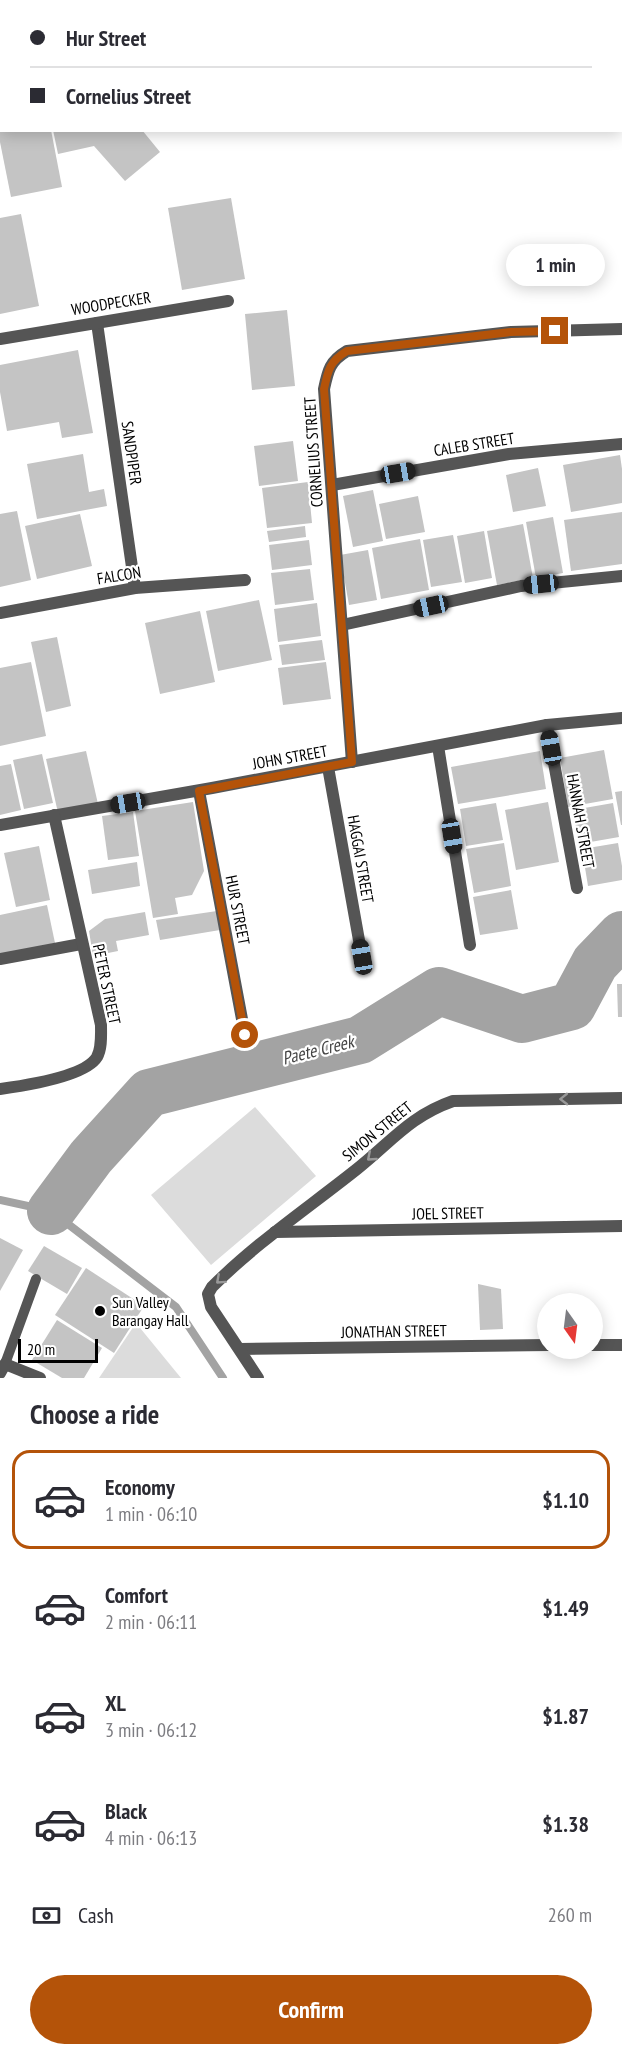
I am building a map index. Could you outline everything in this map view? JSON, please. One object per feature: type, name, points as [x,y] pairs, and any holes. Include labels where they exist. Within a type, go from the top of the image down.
[{"type":"street","name":"WOODPECKER","points":[[0,339],[228,301]]},
{"type":"street","name":"SANDPIPER","points":[[97,323],[135,588]]},
{"type":"street","name":"CORNELIUS STREET","points":[[352,762],[324,389],[327,374],[335,358],[347,351],[511,332],[622,329]]},
{"type":"street","name":"CALEB STREET","points":[[332,485],[509,454],[622,444]]},
{"type":"street","points":[[342,625],[521,586],[622,576]]},
{"type":"street","name":"FALCON","points":[[0,613],[135,588],[245,580]]},
{"type":"street","name":"JOHN STREET","points":[[0,825],[199,791],[547,725],[622,718]]},
{"type":"street","name":"HANNAH STREET","points":[[547,725],[577,888]]},
{"type":"street","points":[[438,746],[470,945]]},
{"type":"street","name":"HAGGAI STREET","points":[[328,767],[362,957]]},
{"type":"street","name":"HUR STREET","points":[[199,791],[245,1035]]},
{"type":"street","name":"PETER STREET","points":[[0,1089],[48,1081],[82,1068],[96,1058],[100,1045],[101,1025],[81,944],[54,815]]},
{"type":"street","points":[[0,959],[81,944]]},
{"type":"street","name":"SIMON STREET","points":[[240,1349],[211,1307],[208,1294],[212,1287],[275,1232],[358,1168],[417,1117],[453,1101],[622,1098]]},
{"type":"street","name":"JOEL STREET","points":[[275,1232],[622,1226]]},
{"type":"street","points":[[603,1345],[622,1344]]},
{"type":"street","name":"JONATHAN STREET","points":[[240,1349],[537,1345]]},
{"type":"street","points":[[240,1349],[258,1378]]},
{"type":"street","points":[[3,1369],[40,1378]]},
{"type":"lane","points":[[3,1369],[36,1279]]},
{"type":"shaded area","points":[[255,1107],[316,1176],[211,1265],[151,1195]]},
{"type":"shaded area","points":[[136,1323],[181,1378],[99,1378]]},
{"type":"building","points":[[0,132],[51,132],[62,187],[11,197]]},
{"type":"building","points":[[53,132],[144,132],[160,152],[125,181],[94,146],[58,154]]},
{"type":"building","points":[[231,198],[245,279],[182,290],[168,208]]},
{"type":"building","points":[[21,214],[39,306],[0,314],[0,218]]},
{"type":"building","points":[[287,310],[295,386],[252,390],[245,314]]},
{"type":"building","points":[[78,350],[93,433],[62,438],[59,422],[7,431],[0,392],[0,365]]},
{"type":"building","points":[[293,441],[298,481],[259,486],[254,446]]},
{"type":"building","points":[[83,454],[89,492],[104,489],[107,506],[37,519],[27,464]]},
{"type":"building","points":[[620,455],[622,503],[571,512],[563,465]]},
{"type":"building","points":[[538,468],[546,506],[513,512],[506,475]]},
{"type":"building","points":[[308,482],[312,523],[267,528],[262,488]]},
{"type":"building","points":[[373,490],[383,541],[353,547],[343,496]]},
{"type":"building","points":[[418,496],[425,532],[386,539],[379,504]]},
{"type":"building","points":[[17,511],[31,580],[0,587],[0,514]]},
{"type":"building","points":[[622,512],[622,564],[571,571],[564,520]]},
{"type":"building","points":[[80,514],[92,566],[37,579],[25,526]]},
{"type":"building","points":[[553,517],[563,573],[536,578],[526,522]]},
{"type":"building","points":[[523,524],[533,578],[497,585],[487,531]]},
{"type":"building","points":[[305,526],[306,537],[269,542],[267,531]]},
{"type":"building","points":[[484,531],[492,578],[465,583],[457,536]]},
{"type":"building","points":[[453,535],[462,582],[431,587],[423,540]]},
{"type":"building","points":[[420,539],[429,590],[381,599],[372,548]]},
{"type":"building","points":[[309,540],[312,565],[272,570],[269,545]]},
{"type":"building","points":[[368,550],[377,600],[349,605],[340,555]]},
{"type":"building","points":[[310,569],[314,600],[275,605],[271,573]]},
{"type":"building","points":[[259,600],[272,660],[218,671],[206,611]]},
{"type":"building","points":[[317,603],[321,636],[278,642],[274,609]]},
{"type":"building","points":[[200,611],[215,682],[160,694],[145,623]]},
{"type":"building","points":[[57,637],[71,706],[46,712],[31,642]]},
{"type":"building","points":[[322,640],[325,660],[282,665],[279,645]]},
{"type":"building","points":[[31,662],[46,736],[0,746],[0,668]]},
{"type":"building","points":[[326,662],[331,699],[283,705],[278,668]]},
{"type":"building","points":[[604,750],[613,799],[568,807],[560,758]]},
{"type":"building","points":[[86,751],[98,804],[58,813],[46,759]]},
{"type":"building","points":[[540,751],[546,789],[458,804],[451,767]]},
{"type":"building","points":[[42,754],[53,803],[24,809],[13,760]]},
{"type":"building","points":[[11,764],[21,810],[0,815],[0,766]]},
{"type":"building","points":[[622,791],[622,825],[621,825],[615,792]]},
{"type":"building","points":[[193,802],[204,871],[192,895],[175,898],[178,914],[153,918],[135,811]]},
{"type":"building","points":[[548,802],[559,862],[516,870],[505,810]]},
{"type":"building","points":[[496,803],[503,840],[466,846],[460,809]]},
{"type":"building","points":[[613,803],[619,837],[579,844],[573,810]]},
{"type":"building","points":[[133,812],[139,856],[108,860],[102,816]]},
{"type":"building","points":[[504,843],[511,886],[474,893],[466,849]]},
{"type":"building","points":[[618,843],[622,880],[588,886],[582,849]]},
{"type":"building","points":[[39,846],[50,900],[16,907],[4,853]]},
{"type":"building","points":[[137,862],[140,886],[92,894],[88,870]]},
{"type":"building","points":[[511,890],[518,929],[480,935],[473,897]]},
{"type":"building","points":[[47,905],[55,943],[0,956],[0,915]]},
{"type":"building","points":[[217,911],[220,930],[160,940],[156,920]]},
{"type":"building","points":[[145,912],[149,935],[116,941],[118,951],[93,956],[89,931],[105,919]]},
{"type":"building","points":[[617,984],[622,984],[622,1017],[618,1017]]},
{"type":"building","points":[[0,1238],[23,1250],[0,1291]]},
{"type":"building","points":[[44,1246],[82,1268],[67,1294],[28,1271]]},
{"type":"building","name":"Sun Valley Barangay Hall","points":[[86,1268],[144,1306],[114,1353],[55,1315]]},
{"type":"building","points":[[478,1284],[501,1289],[503,1329],[480,1330]]},
{"type":"building","points":[[57,1320],[102,1348],[84,1378],[62,1378],[32,1360]]},
{"type":"waterway","name":"Paete Creek","points":[[51,1211],[91,1157],[149,1093],[360,1040],[439,991],[522,1019],[572,1006],[595,963],[622,935]]},
{"type":"waterway","name":"Paete Creek","points":[[0,1200],[51,1211],[176,1307],[223,1378]]},
{"type":"place","name":"Sun Valley Barangay Hall","points":[[100,1311]]},
{"type":"route","points":[[245,1035],[199,791],[352,762],[324,389],[327,374],[335,358],[347,351],[511,332],[555,331]]}]
